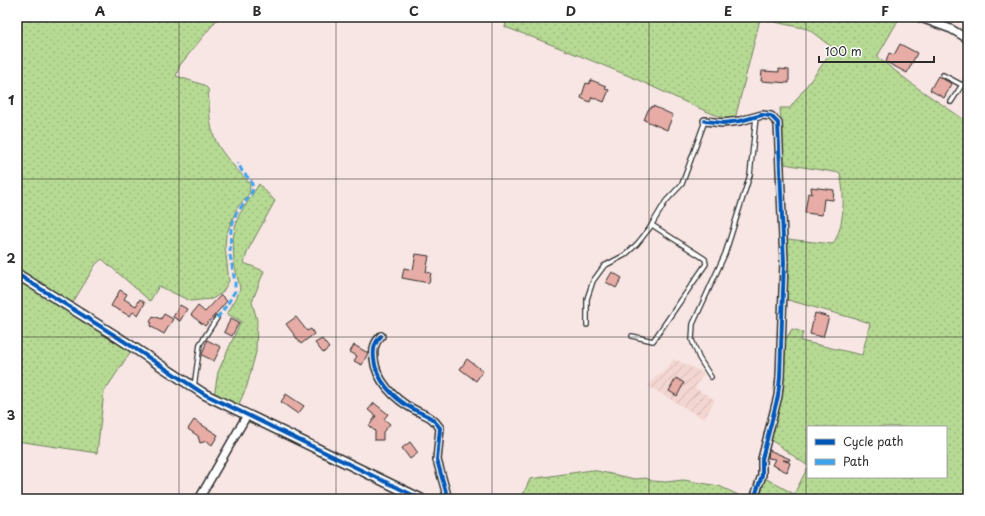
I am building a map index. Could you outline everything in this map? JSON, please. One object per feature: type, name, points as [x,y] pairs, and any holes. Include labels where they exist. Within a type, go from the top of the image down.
[{"type":"street","points":[[918,17],[951,29],[968,40]]},
{"type":"street","points":[[705,121],[722,123],[740,121],[762,115],[771,116],[778,124],[780,141],[784,262],[778,396],[762,459],[762,475],[754,499]]},
{"type":"street","points":[[17,274],[119,338],[194,388],[225,405],[421,499]]},
{"type":"street","points":[[381,336],[376,341],[373,350],[376,373],[399,400],[413,409],[433,418],[440,428],[437,460],[448,499]]},
{"type":"street","points":[[199,499],[247,415]]},
{"type":"lane","points":[[943,75],[962,85]]},
{"type":"lane","points":[[951,102],[962,85],[968,82]]},
{"type":"lane","points":[[711,377],[699,358],[692,340],[693,324],[725,254],[750,175],[756,116]]},
{"type":"lane","points":[[587,325],[587,299],[589,290],[598,273],[604,266],[625,255],[633,248],[652,225],[666,201],[682,184],[705,121]]},
{"type":"lane","points":[[632,336],[653,341],[706,264],[705,259],[652,225]]},
{"type":"lane","points":[[194,388],[200,344],[217,318]]},
{"type":"shaded area","points":[[674,359],[704,373],[695,388],[715,400],[704,419],[648,386],[657,375],[662,374]]},
{"type":"green space","points":[[17,17],[219,17],[180,65],[176,76],[204,85],[208,89],[210,122],[213,135],[227,158],[250,184],[249,194],[237,208],[226,235],[225,247],[229,281],[222,293],[212,299],[190,301],[159,286],[150,301],[102,259],[96,264],[72,304],[17,269]]},
{"type":"green space","points":[[507,17],[900,17],[877,57],[919,89],[968,122],[968,499],[758,499],[763,484],[763,477],[794,494],[807,469],[807,478],[947,478],[947,426],[807,426],[807,465],[768,438],[779,407],[783,389],[784,342],[792,329],[803,332],[801,341],[862,355],[870,323],[788,300],[786,296],[787,239],[833,244],[842,219],[843,191],[840,173],[784,164],[780,108],[790,108],[834,49],[808,29],[760,19],[735,119],[726,119],[689,104],[629,76],[505,27]]},
{"type":"green space","points":[[259,184],[275,201],[248,250],[244,263],[264,271],[252,302],[257,320],[256,352],[247,386],[238,406],[214,396],[218,372],[241,321],[227,314],[237,297],[240,288],[234,263],[233,239],[235,228],[239,215]]},
{"type":"green space","points":[[17,278],[131,351],[104,392],[97,453],[17,441]]},
{"type":"green space","points":[[592,470],[635,479],[646,478],[652,481],[666,482],[683,480],[719,486],[747,499],[521,499],[530,479]]},
{"type":"building","points":[[900,44],[917,53],[907,73],[886,62],[889,53],[894,55]]},
{"type":"building","points":[[779,69],[789,70],[789,83],[761,81],[762,71],[779,72]]},
{"type":"building","points":[[938,76],[952,84],[944,98],[930,90]]},
{"type":"building","points":[[591,80],[606,86],[605,89],[609,90],[604,102],[592,97],[590,102],[581,98],[586,83],[589,84]]},
{"type":"building","points":[[653,106],[673,115],[667,130],[644,120],[648,110]]},
{"type":"building","points":[[811,187],[834,190],[833,200],[824,199],[822,215],[805,213],[808,193],[812,194]]},
{"type":"building","points":[[416,254],[429,256],[426,272],[431,273],[429,283],[402,278],[404,268],[413,270]]},
{"type":"building","points":[[612,272],[622,278],[616,288],[606,282]]},
{"type":"building","points":[[120,290],[127,294],[124,299],[136,306],[140,299],[145,303],[138,315],[133,312],[130,316],[111,306]]},
{"type":"building","points":[[221,295],[227,301],[205,326],[191,315],[198,306],[205,312]]},
{"type":"building","points":[[180,305],[187,309],[180,321],[173,317]]},
{"type":"building","points":[[815,313],[829,317],[823,337],[810,334]]},
{"type":"building","points":[[164,314],[173,319],[164,334],[150,326],[152,323],[150,322],[153,316],[161,319]]},
{"type":"building","points":[[296,317],[307,331],[311,329],[314,334],[301,344],[286,324]]},
{"type":"building","points":[[231,318],[239,322],[232,336],[224,332]]},
{"type":"building","points":[[322,339],[329,348],[323,353],[315,343]]},
{"type":"building","points":[[207,340],[221,347],[214,361],[202,355]]},
{"type":"building","points":[[354,345],[368,353],[362,365],[354,361],[357,356],[350,352]]},
{"type":"building","points":[[467,359],[483,371],[476,381],[460,369]]},
{"type":"building","points":[[676,378],[684,383],[677,396],[669,391]]},
{"type":"building","points":[[286,394],[304,406],[298,414],[281,402]]},
{"type":"building","points":[[374,403],[388,414],[384,419],[390,424],[383,432],[383,440],[375,440],[375,431],[369,426],[376,416],[368,410]]},
{"type":"building","points":[[194,420],[218,435],[212,445],[207,441],[200,443],[198,436],[188,429]]},
{"type":"building","points":[[410,442],[418,453],[410,459],[402,448]]},
{"type":"building","points":[[769,450],[790,459],[789,461],[783,460],[790,463],[787,472],[772,465],[775,459],[768,458]]},
{"type":"marked path","points":[[217,318],[235,291],[235,282],[230,255],[231,229],[236,214],[251,194],[253,188],[251,181],[242,171],[238,163]]},
{"type":"cycle path","points":[[705,121],[723,123],[740,121],[762,115],[771,116],[778,123],[784,262],[780,377],[778,396],[762,459],[762,475],[754,499]]},
{"type":"cycle path","points":[[17,274],[119,338],[204,394],[421,499]]},
{"type":"cycle path","points":[[381,336],[375,344],[374,355],[375,367],[382,381],[399,400],[431,418],[440,428],[437,460],[448,499]]}]
